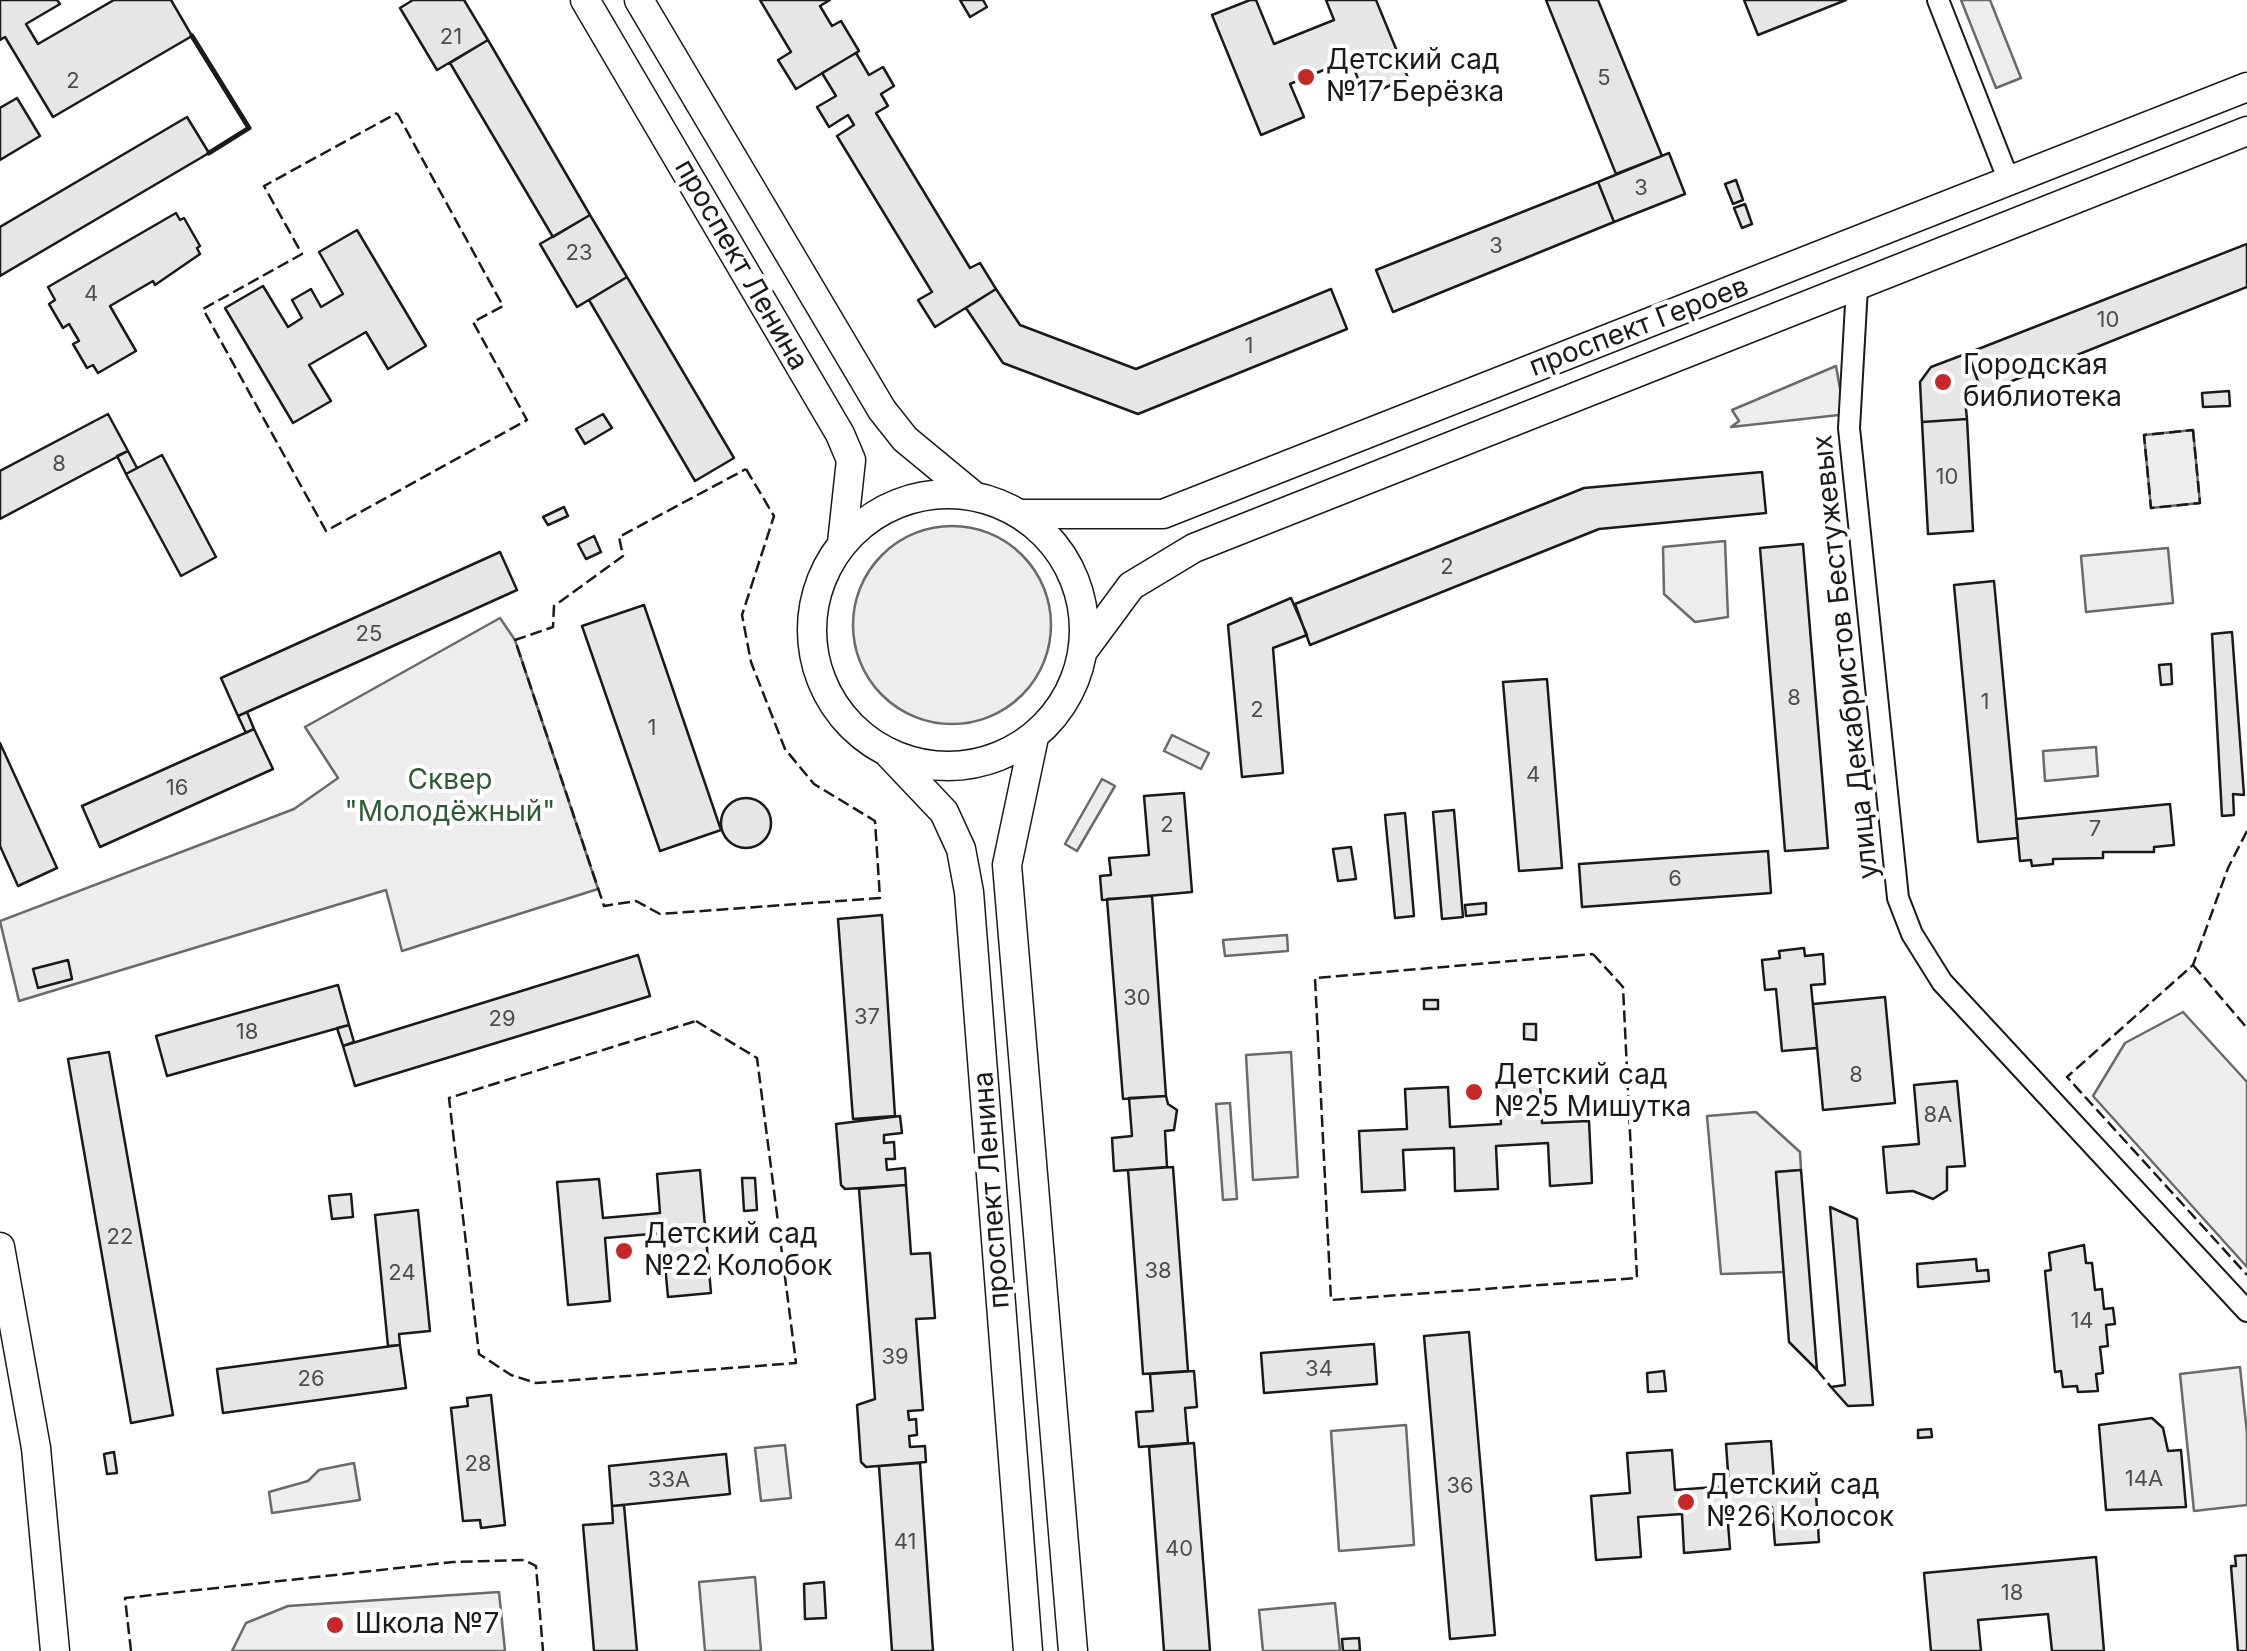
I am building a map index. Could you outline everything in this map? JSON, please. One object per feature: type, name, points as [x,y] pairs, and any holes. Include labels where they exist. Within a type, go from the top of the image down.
[{"type":"main road","name":"проспект Ленина","points":[[585,0],[840,434],[850,460],[842,543]]},
{"type":"main road","name":"проспект Ленина","points":[[639,0],[882,410],[906,439],[974,496]]},
{"type":"main road","name":"проспект Героев","points":[[1020,514],[1163,514],[2247,87]]},
{"type":"main road","name":"проспект Героев","points":[[1083,651],[1131,586],[1194,548],[2247,131]]},
{"type":"main road","points":[[925,495],[974,496],[1020,514],[1059,550],[1081,598],[1083,651],[1072,687],[1034,736],[989,761],[938,767],[889,754],[841,716],[822,686],[812,651],[811,616],[822,577],[842,543],[879,512],[925,495]]},
{"type":"main road","name":"проспект Ленина","points":[[1034,736],[1008,865],[1072,1651]]},
{"type":"main road","name":"проспект Ленина","points":[[889,754],[944,812],[961,849],[969,892],[1028,1651]]},
{"type":"main road","points":[[0,1247],[36,1448],[56,1651]]},
{"type":"street","points":[[1938,0],[2009,180]]},
{"type":"street","name":"улица Декабристов Бестужевых","points":[[1857,286],[1848,428],[1866,566],[1898,898],[1912,934],[1942,982],[2247,1311]]},
{"type":"shaded area","points":[[1961,0],[1990,0],[2021,78],[1996,88]]},
{"type":"shaded area","points":[[1836,366],[1843,405],[1839,415],[1731,427],[1739,421],[1732,410]]},
{"type":"shaded area","points":[[2193,430],[2200,503],[2151,508],[2144,435]]},
{"type":"shaded area","points":[[952,526],[990,534],[1022,555],[1043,587],[1051,625],[1043,663],[1022,695],[990,716],[952,724],[914,716],[882,695],[861,663],[853,625],[861,587],[882,555],[914,534]]},
{"type":"shaded area","points":[[1725,541],[1728,617],[1695,622],[1664,594],[1663,547]]},
{"type":"shaded area","points":[[2168,548],[2173,603],[2086,612],[2081,556]]},
{"type":"shaded area","name":"Сквер \"Молодёжный\"","points":[[500,618],[515,640],[598,889],[402,951],[386,890],[19,1001],[0,921],[294,809],[338,778],[305,727]]},
{"type":"shaded area","points":[[1172,735],[1209,753],[1201,769],[1164,751]]},
{"type":"shaded area","points":[[2096,747],[2098,776],[2045,781],[2043,751]]},
{"type":"shaded area","points":[[1102,779],[1115,786],[1077,851],[1065,844]]},
{"type":"shaded area","points":[[1287,935],[1288,951],[1225,956],[1223,940]]},
{"type":"shaded area","points":[[2183,1012],[2247,1082],[2247,1267],[2093,1096],[2125,1043]]},
{"type":"shaded area","points":[[1291,1052],[1298,1177],[1253,1180],[1246,1055]]},
{"type":"shaded area","points":[[1230,1103],[1237,1199],[1223,1200],[1216,1104]]},
{"type":"shaded area","points":[[1756,1112],[1800,1152],[1801,1170],[1776,1172],[1784,1272],[1721,1274],[1707,1116]]},
{"type":"shaded area","points":[[2240,1367],[2247,1433],[2247,1505],[2194,1511],[2180,1374]]},
{"type":"shaded area","points":[[1406,1425],[1414,1545],[1339,1551],[1331,1431]]},
{"type":"shaded area","points":[[785,1445],[791,1498],[761,1501],[755,1448]]},
{"type":"shaded area","points":[[354,1463],[360,1500],[272,1513],[269,1492],[308,1481],[319,1470]]},
{"type":"shaded area","points":[[755,1577],[761,1651],[705,1651],[699,1582]]},
{"type":"shaded area","points":[[499,1592],[505,1651],[232,1651],[246,1623],[288,1606]]},
{"type":"shaded area","points":[[1335,1603],[1340,1651],[1263,1651],[1259,1610]]},
{"type":"building","points":[[0,0],[57,0],[60,4],[26,24],[38,44],[114,0],[171,0],[192,36],[53,117],[5,37],[0,40]]},
{"type":"building","points":[[413,0],[464,0],[488,40],[437,70],[400,8]]},
{"type":"building","points":[[760,0],[830,0],[820,6],[832,26],[841,21],[859,51],[796,89],[778,60],[791,52]]},
{"type":"building","points":[[960,0],[983,0],[987,7],[970,17]]},
{"type":"building","points":[[1256,0],[1274,44],[1334,20],[1326,0],[1376,0],[1408,78],[1365,96],[1350,59],[1290,84],[1304,117],[1261,135],[1212,15]]},
{"type":"building","points":[[1546,0],[1598,0],[1662,156],[1616,174]]},
{"type":"building","points":[[1744,0],[1846,0],[1758,35]]},
{"type":"building","points":[[488,40],[590,215],[553,237],[450,63]]},
{"type":"building","points":[[856,53],[869,75],[883,67],[894,86],[881,94],[888,106],[876,113],[970,268],[980,263],[996,289],[935,327],[918,300],[932,292],[837,136],[854,125],[848,115],[829,127],[817,107],[836,96],[822,73]]},
{"type":"building","points":[[17,98],[40,136],[0,160],[0,108]]},
{"type":"building","points":[[187,117],[209,153],[0,276],[0,227]]},
{"type":"building","points":[[1669,153],[1685,194],[1614,222],[1598,182]]},
{"type":"building","points":[[1736,180],[1743,200],[1733,204],[1725,184]]},
{"type":"building","points":[[1598,182],[1614,222],[1393,312],[1376,270]]},
{"type":"building","points":[[1745,204],[1752,224],[1742,228],[1734,208]]},
{"type":"building","points":[[176,213],[180,220],[184,218],[200,246],[200,254],[155,285],[153,281],[110,306],[136,351],[98,373],[93,365],[87,368],[73,344],[79,341],[69,324],[63,328],[49,304],[55,300],[48,287]]},
{"type":"building","points":[[590,215],[627,277],[577,307],[540,244]]},
{"type":"building","points":[[357,230],[426,346],[388,369],[366,332],[309,365],[331,401],[293,423],[225,308],[263,286],[288,327],[302,318],[292,300],[311,289],[321,307],[343,294],[319,252]]},
{"type":"building","points":[[2247,244],[2247,287],[1982,393],[1968,353]]},
{"type":"building","points":[[627,277],[734,458],[695,481],[589,300]]},
{"type":"building","points":[[996,289],[1020,325],[1136,369],[1331,289],[1347,329],[1138,414],[1003,363],[966,308]]},
{"type":"building","points":[[1968,353],[1982,393],[1965,399],[1967,419],[1922,422],[1920,382],[1931,367]]},
{"type":"building","points":[[2229,391],[2230,406],[2203,407],[2202,393]]},
{"type":"building","points":[[108,414],[128,451],[0,519],[0,471]]},
{"type":"building","points":[[603,414],[612,428],[585,444],[576,429]]},
{"type":"building","points":[[1967,419],[1973,531],[1928,534],[1922,422]]},
{"type":"building","points":[[128,451],[137,468],[126,474],[117,456]]},
{"type":"building","points":[[162,455],[216,557],[181,576],[126,474]]},
{"type":"building","points":[[1762,472],[1766,513],[1599,529],[1310,645],[1295,604],[1584,488]]},
{"type":"building","points":[[564,507],[568,516],[548,525],[543,517]]},
{"type":"building","points":[[594,536],[601,552],[586,559],[578,544]]},
{"type":"building","points":[[1803,544],[1828,848],[1785,851],[1760,548]]},
{"type":"building","points":[[500,552],[517,590],[238,716],[221,678]]},
{"type":"building","points":[[1994,581],[2018,838],[1978,842],[1954,585]]},
{"type":"building","points":[[1291,598],[1307,635],[1273,648],[1283,773],[1242,777],[1228,625]]},
{"type":"building","points":[[644,605],[721,830],[660,851],[582,626]]},
{"type":"building","points":[[2232,632],[2244,795],[2233,794],[2234,815],[2222,816],[2212,634]]},
{"type":"building","points":[[2171,664],[2172,684],[2161,685],[2159,665]]},
{"type":"building","points":[[1547,679],[1562,868],[1519,871],[1503,682]]},
{"type":"building","points":[[247,712],[254,729],[246,733],[238,716]]},
{"type":"building","points":[[254,729],[273,769],[100,847],[82,806]]},
{"type":"building","points":[[0,743],[57,868],[18,886],[0,846]]},
{"type":"building","points":[[1184,793],[1192,892],[1102,900],[1100,876],[1111,875],[1109,858],[1149,855],[1144,796]]},
{"type":"building","points":[[746,798],[763,806],[771,823],[763,840],[746,848],[729,840],[721,823],[729,806]]},
{"type":"building","points":[[2170,804],[2174,845],[2154,847],[2154,852],[2103,852],[2103,858],[2053,859],[2053,864],[2032,866],[2031,860],[2020,861],[2016,819]]},
{"type":"building","points":[[1454,810],[1463,917],[1442,919],[1433,812]]},
{"type":"building","points":[[1405,813],[1414,916],[1395,918],[1385,815]]},
{"type":"building","points":[[1351,847],[1356,879],[1338,881],[1333,849]]},
{"type":"building","points":[[1768,851],[1771,893],[1582,907],[1579,864]]},
{"type":"building","points":[[1152,896],[1166,1096],[1123,1099],[1107,899]]},
{"type":"building","points":[[1486,903],[1486,914],[1466,916],[1465,905]]},
{"type":"building","points":[[882,915],[895,1116],[853,1119],[838,919]]},
{"type":"building","points":[[1804,948],[1805,956],[1823,954],[1825,984],[1811,985],[1817,1048],[1782,1051],[1776,989],[1765,990],[1762,960],[1780,958],[1779,951]]},
{"type":"building","points":[[638,955],[650,996],[355,1086],[343,1046]]},
{"type":"building","points":[[68,960],[72,979],[38,988],[33,969]]},
{"type":"building","points":[[338,985],[349,1025],[167,1076],[156,1036]]},
{"type":"building","points":[[1885,997],[1895,1103],[1823,1110],[1813,1004]]},
{"type":"building","points":[[1424,1000],[1438,1000],[1438,1009],[1424,1009]]},
{"type":"building","points":[[1524,1024],[1536,1024],[1536,1040],[1524,1039]]},
{"type":"building","points":[[349,1025],[354,1042],[343,1046],[337,1028]]},
{"type":"building","points":[[109,1052],[173,1415],[131,1423],[68,1059]]},
{"type":"building","points":[[1540,1081],[1542,1123],[1589,1121],[1592,1183],[1550,1186],[1548,1143],[1496,1146],[1498,1189],[1455,1191],[1454,1148],[1403,1150],[1405,1190],[1362,1192],[1359,1131],[1407,1129],[1405,1089],[1448,1087],[1450,1127],[1501,1124],[1499,1083]]},
{"type":"building","points":[[1957,1081],[1965,1166],[1947,1167],[1947,1190],[1933,1199],[1913,1191],[1887,1193],[1883,1147],[1919,1144],[1914,1085]]},
{"type":"building","points":[[1166,1096],[1168,1104],[1177,1110],[1174,1130],[1165,1131],[1167,1167],[1114,1171],[1112,1138],[1132,1136],[1129,1098]]},
{"type":"building","points":[[900,1116],[902,1133],[884,1135],[884,1143],[894,1142],[895,1159],[886,1159],[887,1170],[905,1168],[906,1185],[845,1189],[841,1185],[836,1124]]},
{"type":"building","points":[[1173,1167],[1188,1371],[1143,1374],[1128,1170]]},
{"type":"building","points":[[700,1170],[711,1293],[668,1297],[662,1233],[605,1238],[610,1301],[568,1305],[557,1182],[599,1179],[603,1218],[660,1213],[657,1174]]},
{"type":"building","points":[[1801,1170],[1817,1370],[1789,1342],[1776,1172]]},
{"type":"building","points":[[742,1178],[755,1178],[757,1210],[744,1211]]},
{"type":"building","points":[[906,1185],[911,1254],[930,1253],[935,1318],[916,1319],[923,1410],[908,1411],[909,1420],[916,1419],[917,1435],[909,1436],[910,1447],[925,1446],[926,1462],[866,1467],[861,1462],[857,1405],[875,1399],[859,1189]]},
{"type":"building","points":[[351,1194],[353,1217],[332,1219],[329,1196]]},
{"type":"building","points":[[1830,1207],[1857,1219],[1873,1405],[1848,1406],[1831,1387],[1845,1385]]},
{"type":"building","points":[[418,1210],[430,1331],[399,1334],[400,1345],[388,1346],[375,1215]]},
{"type":"building","points":[[2084,1245],[2086,1263],[2092,1263],[2095,1290],[2102,1289],[2104,1309],[2113,1308],[2115,1324],[2106,1325],[2108,1346],[2100,1347],[2103,1373],[2096,1374],[2098,1391],[2078,1392],[2077,1386],[2063,1387],[2061,1371],[2055,1372],[2045,1271],[2051,1270],[2049,1253]]},
{"type":"building","points":[[1976,1259],[1977,1271],[1988,1270],[1989,1281],[1918,1287],[1917,1264]]},
{"type":"building","points":[[1469,1332],[1495,1635],[1450,1639],[1424,1336]]},
{"type":"building","points":[[1374,1344],[1377,1384],[1264,1393],[1261,1353]]},
{"type":"building","points":[[400,1345],[406,1388],[223,1413],[217,1369]]},
{"type":"building","points":[[1194,1371],[1197,1407],[1185,1408],[1188,1443],[1139,1447],[1136,1412],[1153,1411],[1150,1374]]},
{"type":"building","points":[[1664,1371],[1666,1391],[1648,1392],[1647,1373]]},
{"type":"building","points":[[491,1395],[505,1525],[481,1528],[480,1520],[463,1521],[451,1408],[468,1406],[467,1398]]},
{"type":"building","points":[[2152,1418],[2163,1428],[2168,1451],[2181,1450],[2186,1507],[2106,1510],[2099,1425]]},
{"type":"building","points":[[1931,1429],[1932,1437],[1918,1438],[1918,1430]]},
{"type":"building","points":[[1771,1441],[1774,1481],[1815,1478],[1819,1542],[1775,1545],[1772,1507],[1727,1510],[1730,1549],[1684,1553],[1682,1514],[1638,1517],[1641,1557],[1596,1560],[1591,1496],[1630,1493],[1627,1453],[1672,1450],[1675,1490],[1729,1486],[1726,1444]]},
{"type":"building","points":[[1194,1443],[1210,1651],[1164,1651],[1149,1447]]},
{"type":"building","points":[[114,1452],[117,1473],[107,1474],[104,1454]]},
{"type":"building","points":[[726,1454],[730,1494],[612,1506],[609,1466]]},
{"type":"building","points":[[920,1463],[933,1651],[892,1651],[879,1466]]},
{"type":"building","points":[[624,1505],[637,1651],[594,1651],[583,1525],[613,1523],[612,1506]]},
{"type":"building","points":[[2247,1555],[2247,1651],[2238,1651],[2231,1566],[2236,1566],[2235,1556]]},
{"type":"building","points":[[2096,1557],[2104,1651],[2052,1651],[2048,1614],[1978,1620],[1981,1651],[1931,1651],[1924,1573]]},
{"type":"building","points":[[824,1582],[826,1618],[805,1619],[804,1584]]},
{"type":"building","points":[[1359,1638],[1360,1651],[1343,1651],[1342,1639]]},
{"type":"fence","points":[[397,113],[503,306],[473,322],[527,420],[326,531],[203,309],[302,254],[264,186],[397,113]]},
{"type":"fence","points":[[2193,430],[2200,503],[2151,508],[2144,435],[2193,430]]},
{"type":"fence","points":[[746,469],[774,516],[742,615],[751,662],[785,749],[814,784],[875,821],[880,898],[660,914],[636,901],[604,906],[515,640],[553,627],[554,606],[623,556],[619,537],[746,469]]},
{"type":"fence","points":[[2247,831],[2228,868],[2193,965],[2067,1077],[2247,1275]]},
{"type":"fence","points":[[1593,954],[1623,987],[1637,1278],[1331,1300],[1315,978],[1593,954]]},
{"type":"fence","points":[[2193,965],[2247,1028]]},
{"type":"fence","points":[[696,1021],[757,1058],[796,1363],[536,1383],[511,1375],[479,1354],[449,1098],[696,1021]]},
{"type":"fence","points":[[1817,1370],[1831,1387]]},
{"type":"fence","points":[[131,1651],[125,1598],[453,1562],[524,1560],[536,1566],[543,1651]]},
{"type":"wall","points":[[192,36],[249,128],[209,153]]},
{"type":"place","name":"Детский сад №17 Берёзка","points":[[1306,77]]},
{"type":"place","name":"Городская библиотека","points":[[1943,382]]},
{"type":"place","name":"Детский сад №25 Мишутка","points":[[1474,1092]]},
{"type":"place","name":"Детский сад №22 Колобок","points":[[624,1251]]},
{"type":"place","name":"Детский сад №26 Колосок","points":[[1686,1502]]},
{"type":"place","name":"Школа №7","points":[[335,1625]]}]
